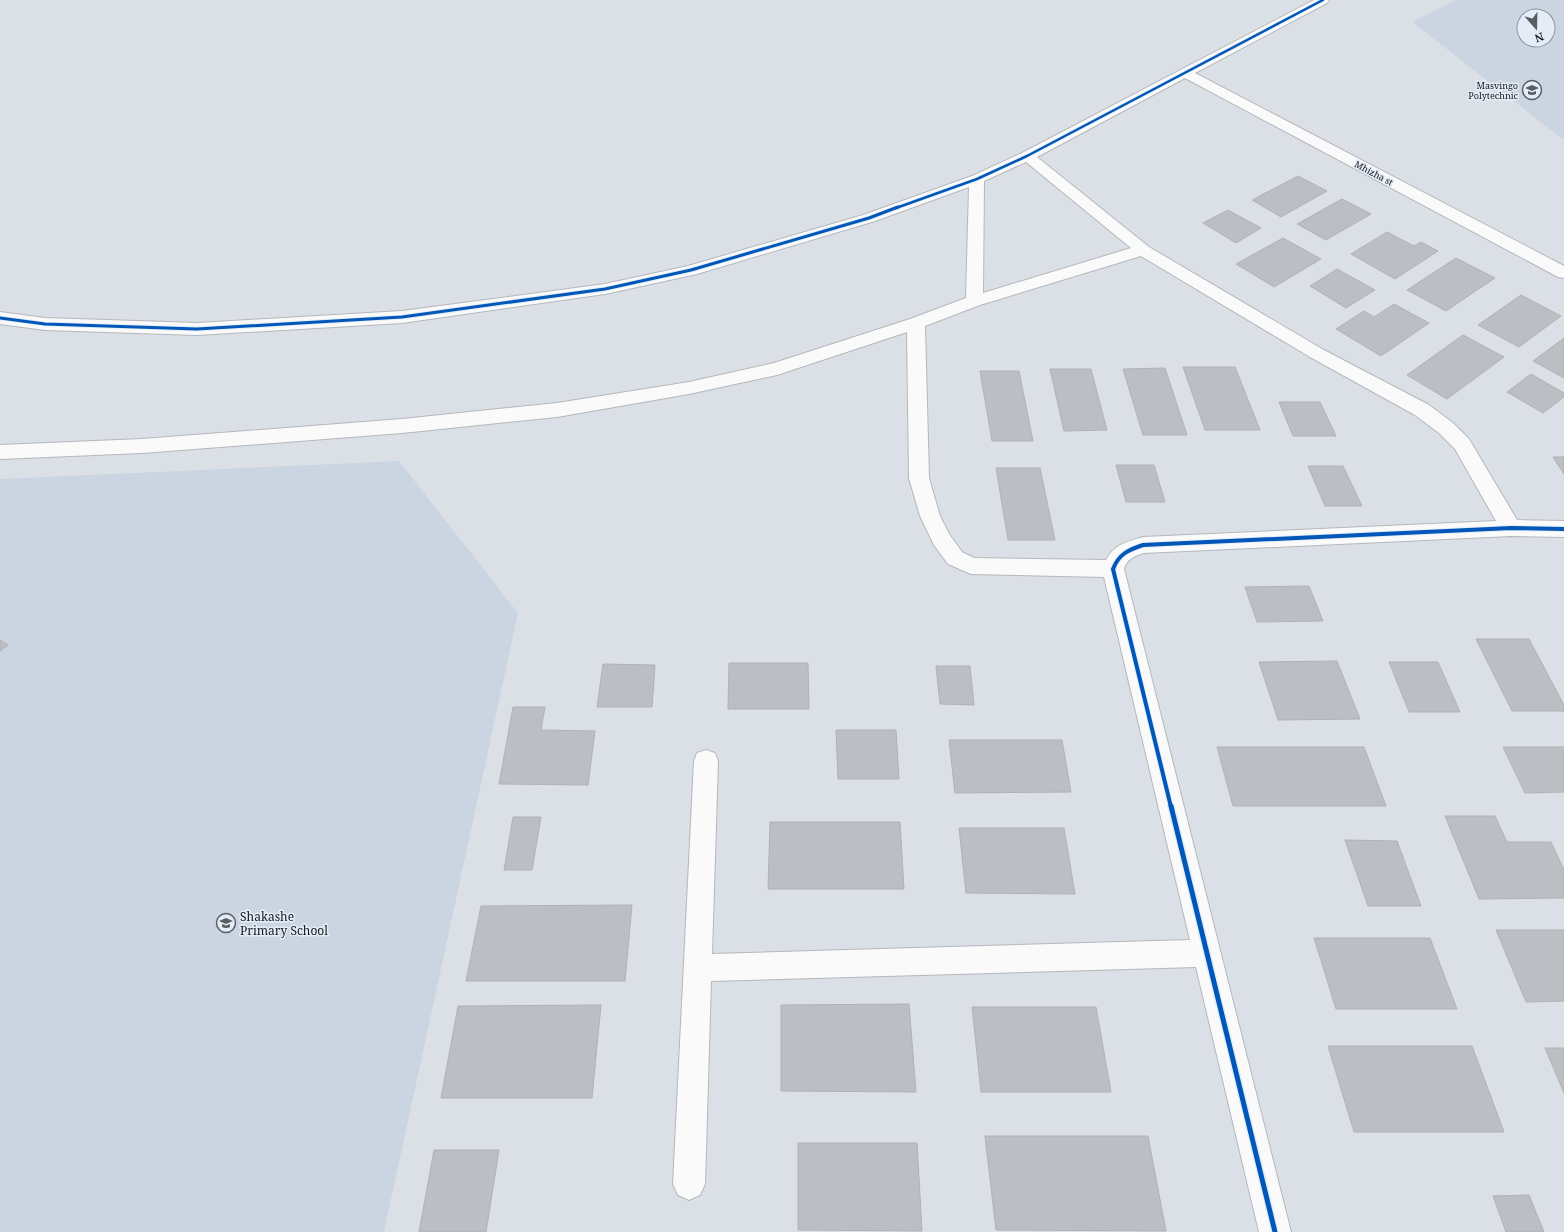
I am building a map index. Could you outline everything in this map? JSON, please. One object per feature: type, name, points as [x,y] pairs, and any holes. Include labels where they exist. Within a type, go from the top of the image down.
[{"type":"street","points":[[0,318],[45,324],[197,328],[402,317],[605,289],[691,270],[868,218],[977,180],[1027,156],[1323,0]]},
{"type":"street","name":"Mhizha st","points":[[1185,73],[1564,273]]},
{"type":"street","points":[[1027,156],[1144,250],[1316,353],[1422,410],[1446,428],[1462,444],[1511,528]]},
{"type":"street","points":[[974,301],[977,180]]},
{"type":"street","points":[[0,452],[142,446],[402,426],[557,410],[689,388],[777,369],[916,323],[974,301],[1144,250]]},
{"type":"street","points":[[916,323],[919,478],[930,516],[941,539],[950,552],[955,558],[971,566],[1113,569]]},
{"type":"street","points":[[1275,1232],[1113,569],[1117,558],[1124,552],[1143,545],[1511,528],[1564,529]]},
{"type":"street","points":[[689,1184],[706,761]]},
{"type":"street","points":[[698,968],[1207,953]]},
{"type":"shaded area","name":"Masvingo Polytechnic","points":[[1456,0],[1564,0],[1564,140],[1412,22]]},
{"type":"shaded area","name":"Shakashe Primary School","points":[[399,461],[518,613],[384,1232],[0,1232],[0,479]]},
{"type":"building","points":[[1298,176],[1327,191],[1281,217],[1252,200]]},
{"type":"building","points":[[1342,199],[1371,214],[1326,240],[1297,224]]},
{"type":"building","points":[[1228,210],[1261,228],[1236,243],[1203,223]]},
{"type":"building","points":[[1387,232],[1414,246],[1421,242],[1438,251],[1395,279],[1351,254]]},
{"type":"building","points":[[1283,238],[1321,259],[1274,287],[1236,264]]},
{"type":"building","points":[[1456,258],[1495,278],[1446,311],[1407,290]]},
{"type":"building","points":[[1337,269],[1375,290],[1346,308],[1310,286]]},
{"type":"building","points":[[1521,295],[1561,316],[1519,347],[1478,325]]},
{"type":"building","points":[[1394,304],[1429,323],[1381,356],[1336,329],[1364,311],[1374,317]]},
{"type":"building","points":[[1463,335],[1504,357],[1447,399],[1407,375]]},
{"type":"building","points":[[1564,338],[1564,378],[1533,361]]},
{"type":"building","points":[[1183,367],[1235,367],[1260,430],[1205,430]]},
{"type":"building","points":[[1165,368],[1187,435],[1143,435],[1123,369]]},
{"type":"building","points":[[1050,369],[1091,369],[1107,430],[1064,431]]},
{"type":"building","points":[[980,371],[1019,371],[1033,441],[992,441]]},
{"type":"building","points":[[1531,374],[1564,393],[1564,397],[1543,413],[1507,392]]},
{"type":"building","points":[[1279,402],[1320,402],[1336,436],[1293,436]]},
{"type":"building","points":[[1553,457],[1564,457],[1564,474]]},
{"type":"building","points":[[1116,465],[1154,465],[1165,502],[1126,502]]},
{"type":"building","points":[[1308,466],[1343,466],[1362,506],[1325,506]]},
{"type":"building","points":[[996,468],[1040,468],[1055,540],[1008,540]]},
{"type":"building","points":[[1309,586],[1323,621],[1257,622],[1245,587]]},
{"type":"building","points":[[1476,639],[1529,639],[1564,705],[1564,711],[1512,711]]},
{"type":"building","points":[[0,640],[8,645],[0,651]]},
{"type":"building","points":[[1337,661],[1360,719],[1278,720],[1259,662]]},
{"type":"building","points":[[1389,662],[1438,662],[1460,712],[1409,712]]},
{"type":"building","points":[[729,663],[808,663],[809,709],[728,709]]},
{"type":"building","points":[[603,664],[655,665],[652,707],[597,707]]},
{"type":"building","points":[[936,666],[970,666],[974,705],[940,704]]},
{"type":"building","points":[[513,707],[545,707],[541,730],[595,731],[588,785],[499,784]]},
{"type":"building","points":[[836,730],[896,730],[899,779],[838,779]]},
{"type":"building","points":[[949,740],[1062,740],[1071,792],[955,793]]},
{"type":"building","points":[[1217,747],[1364,747],[1386,806],[1233,806]]},
{"type":"building","points":[[1503,747],[1564,747],[1564,792],[1525,793]]},
{"type":"building","points":[[1445,816],[1495,816],[1507,842],[1551,842],[1564,870],[1564,898],[1479,899]]},
{"type":"building","points":[[513,817],[541,817],[532,870],[504,870]]},
{"type":"building","points":[[770,822],[900,822],[904,889],[768,889]]},
{"type":"building","points":[[959,828],[1064,828],[1075,894],[966,893]]},
{"type":"building","points":[[1345,840],[1397,841],[1421,906],[1368,906]]},
{"type":"building","points":[[632,905],[625,981],[466,981],[481,906]]},
{"type":"building","points":[[1496,930],[1564,930],[1564,1001],[1526,1002]]},
{"type":"building","points":[[1314,938],[1430,938],[1457,1009],[1336,1009]]},
{"type":"building","points":[[909,1004],[916,1092],[781,1091],[781,1005]]},
{"type":"building","points":[[601,1005],[592,1098],[441,1098],[458,1006]]},
{"type":"building","points":[[972,1007],[1096,1007],[1111,1092],[981,1092]]},
{"type":"building","points":[[1328,1046],[1472,1046],[1504,1132],[1354,1132]]},
{"type":"building","points":[[1545,1048],[1564,1048],[1564,1093]]},
{"type":"building","points":[[985,1136],[1148,1136],[1166,1231],[996,1230]]},
{"type":"building","points":[[798,1143],[917,1143],[922,1231],[798,1230]]},
{"type":"building","points":[[434,1150],[499,1150],[486,1232],[419,1232]]},
{"type":"building","points":[[1529,1195],[1544,1232],[1506,1232],[1493,1196]]},
{"type":"cycle path","points":[[0,318],[45,324],[197,329],[402,317],[605,289],[691,270],[869,218],[977,179],[1027,156],[1323,0]]},
{"type":"cycle path","points":[[1275,1232],[1113,569],[1115,563],[1124,552],[1143,545],[1511,528],[1564,529]]},
{"type":"place","name":"Masvingo Polytechnic","points":[[1532,90]]},
{"type":"place","name":"Shakashe Primary School","points":[[226,923]]}]
